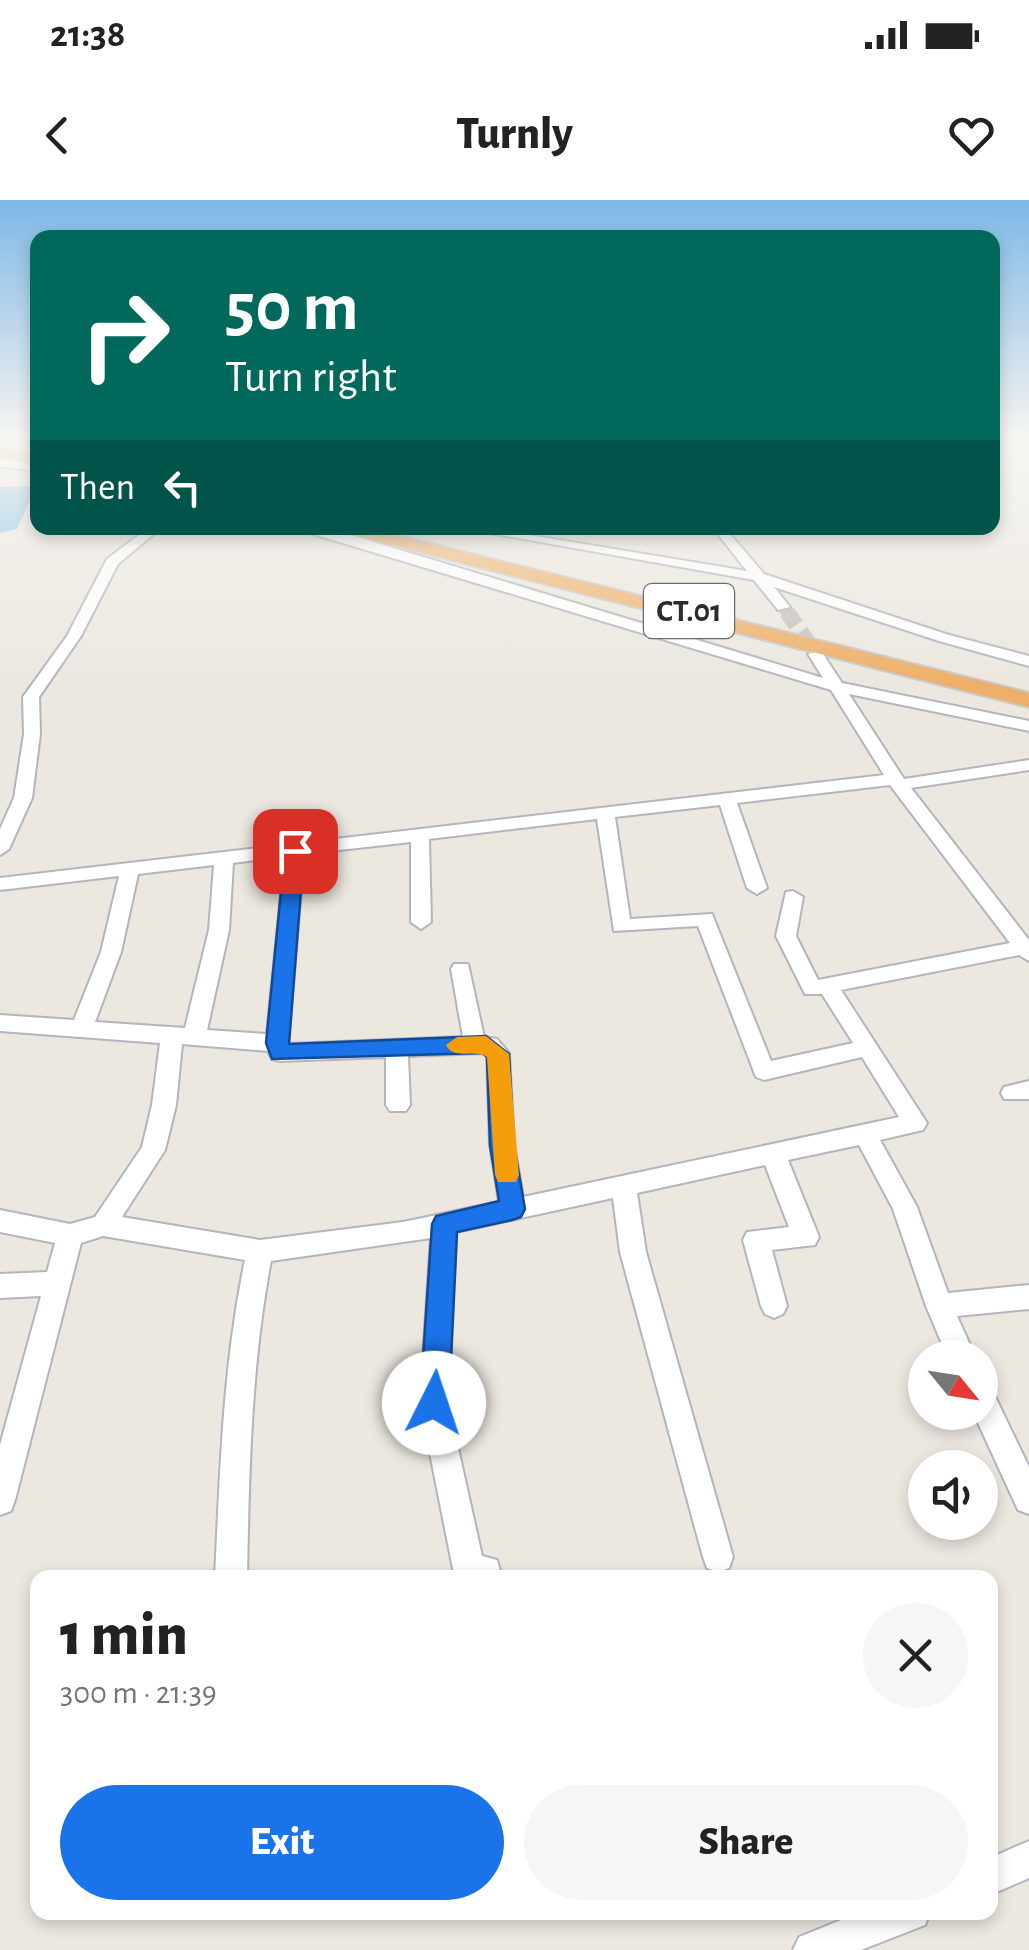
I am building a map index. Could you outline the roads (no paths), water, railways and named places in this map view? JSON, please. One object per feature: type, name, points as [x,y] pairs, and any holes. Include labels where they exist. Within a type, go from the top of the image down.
[{"type":"highway","name":"CT.01","points":[[376,535],[1029,700]]},
{"type":"highway","name":"CT.01","points":[[434,535],[1029,683]]},
{"type":"street","points":[[0,849],[23,798],[32,734],[32,697],[74,636],[112,562],[146,535]]},
{"type":"street","points":[[334,535],[837,687],[1029,726]]},
{"type":"street","points":[[509,535],[758,577],[944,638],[1029,661]]},
{"type":"street","points":[[725,535],[783,607]]},
{"type":"street","points":[[793,898],[786,936],[812,989],[1026,950],[897,782],[816,654]]},
{"type":"street","points":[[0,884],[1029,764]]},
{"type":"street","points":[[726,798],[757,888]]},
{"type":"street","points":[[605,812],[621,926],[705,920],[764,1071],[867,1048]]},
{"type":"street","points":[[420,835],[421,922]]},
{"type":"street","points":[[295,851],[277,1043],[280,1053],[490,1046],[498,1054],[502,1145],[512,1209]]},
{"type":"street","points":[[103,1225],[153,1150],[183,1036],[219,930],[224,858]]},
{"type":"street","points":[[82,1028],[112,952],[130,868]]},
{"type":"street","points":[[460,969],[475,1044]]},
{"type":"street","points":[[0,1221],[70,1235],[103,1225],[260,1251],[444,1224],[915,1122],[827,985]]},
{"type":"street","points":[[0,1023],[277,1043]]},
{"type":"street","points":[[397,1047],[398,1105]]},
{"type":"street","points":[[864,1132],[904,1207],[954,1340]]},
{"type":"street","points":[[772,1151],[806,1237],[756,1240],[774,1306]]},
{"type":"street","points":[[624,1184],[632,1252],[718,1557]]},
{"type":"street","points":[[444,1224],[434,1403],[469,1570]]},
{"type":"street","points":[[0,1500],[70,1235]]},
{"type":"street","points":[[231,1570],[240,1393],[247,1316],[260,1251]]},
{"type":"street","points":[[0,1286],[58,1283]]},
{"type":"street","points":[[939,1306],[1029,1298]]},
{"type":"street","points":[[996,1430],[1029,1500]]},
{"type":"street","points":[[998,1873],[1029,1859]]},
{"type":"street","points":[[812,1950],[891,1920]]},
{"type":"water","points":[[0,520],[21,520],[17,529],[0,533]]},
{"type":"tunnel","points":[[783,607],[789,615]]},
{"type":"tunnel","points":[[787,612],[816,654]]}]
